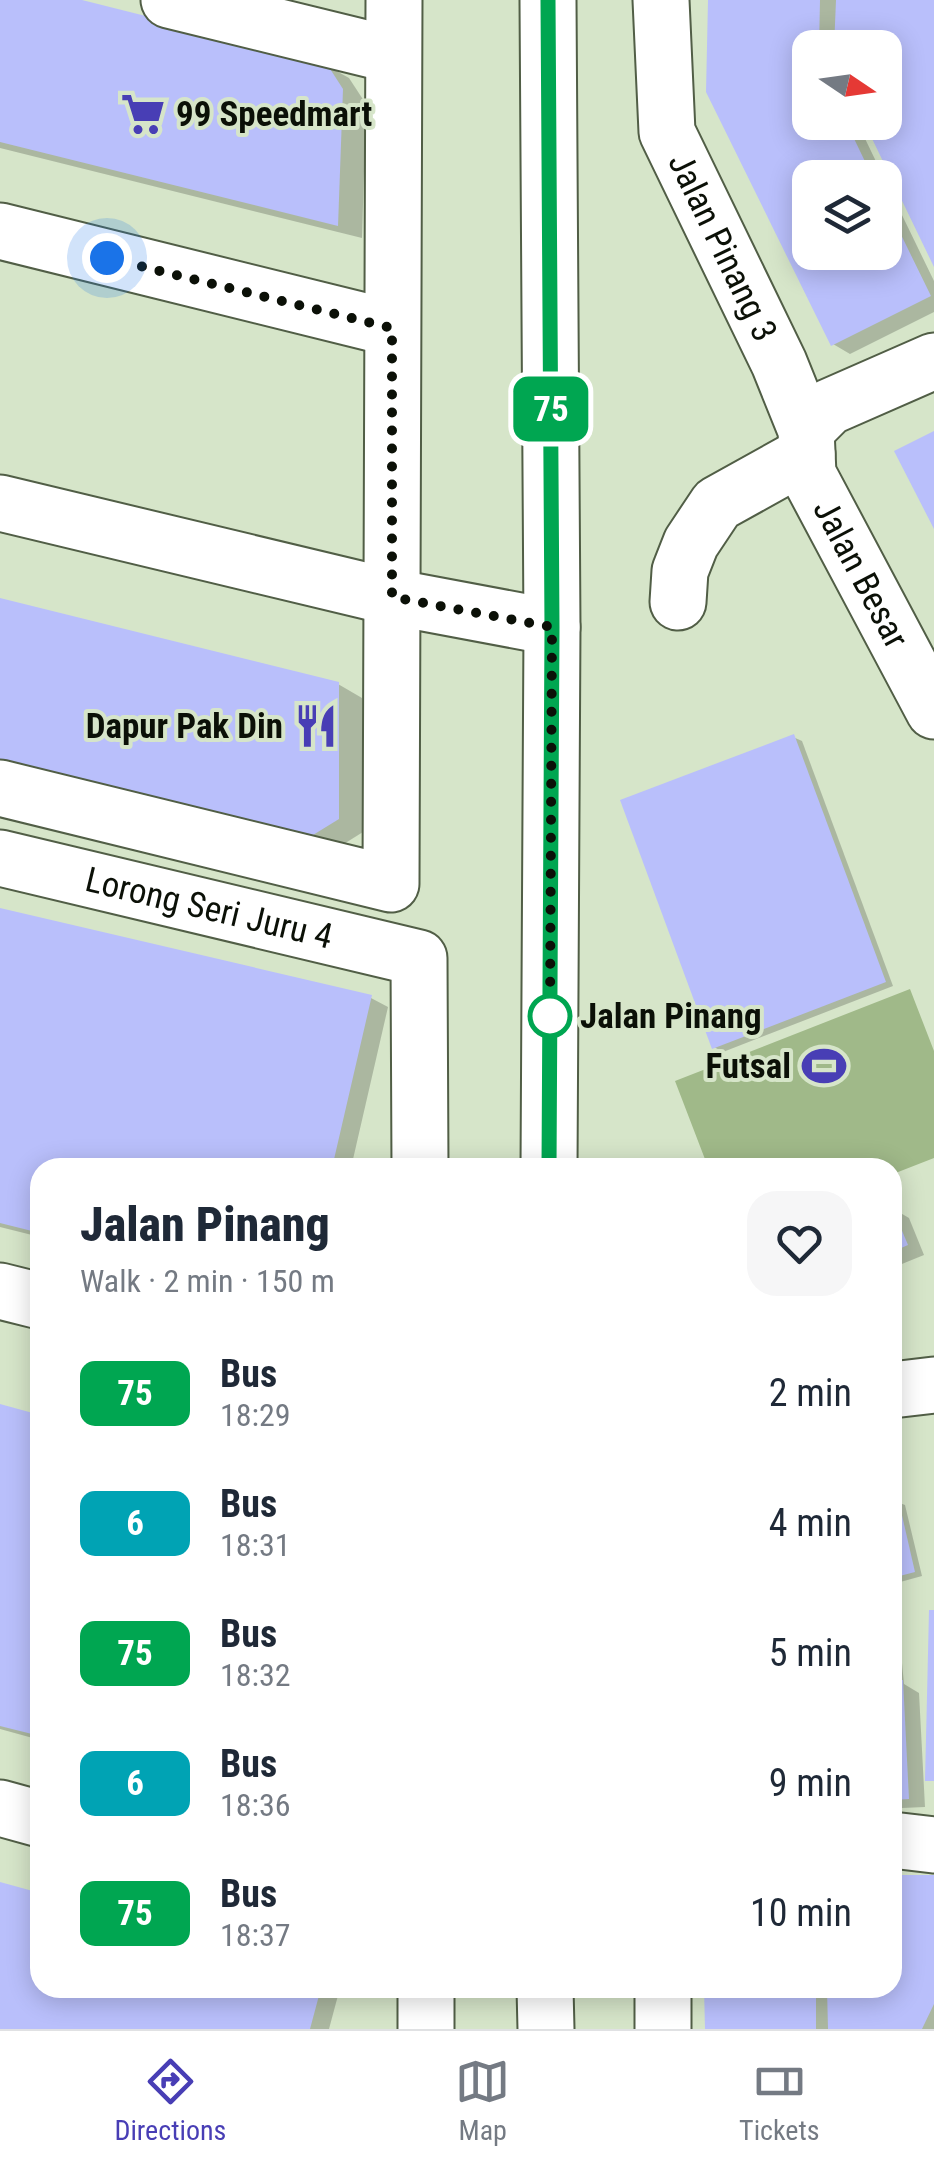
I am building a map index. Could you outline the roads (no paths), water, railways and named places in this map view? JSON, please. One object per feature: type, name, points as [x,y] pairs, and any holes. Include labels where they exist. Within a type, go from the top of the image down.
[{"type":"street","points":[[169,0],[393,56]]},
{"type":"street","points":[[548,0],[552,627],[549,1158]]},
{"type":"street","name":"Jalan Pinang 3","points":[[661,0],[667,132],[779,363],[806,442]]},
{"type":"street","points":[[0,788],[391,884],[393,1]]},
{"type":"street","points":[[0,231],[392,328]]},
{"type":"street","points":[[678,602],[680,571],[691,543],[718,504],[806,442],[828,408],[934,361]]},
{"type":"street","name":"Jalan Besar","points":[[806,442],[808,474],[934,711]]},
{"type":"street","points":[[0,503],[392,597],[552,627]]},
{"type":"street","name":"Lorong Seri Juru 4","points":[[0,858],[419,958],[420,1158]]},
{"type":"street","points":[[0,1291],[30,1298]]},
{"type":"street","points":[[902,1389],[934,1386]]},
{"type":"street","points":[[0,1808],[30,1816]]},
{"type":"street","points":[[902,1841],[934,1845]]},
{"type":"street","points":[[426,1998],[426,2029]]},
{"type":"street","points":[[546,1998],[546,2029]]},
{"type":"street","points":[[663,1998],[663,2029]]},
{"type":"place","name":"99 Speedmart","points":[[143,114]]},
{"type":"place","name":"Dapur Pak Din","points":[[316,726]]},
{"type":"place","name":"Jalan Pinang","points":[[550,1016]]},
{"type":"place","name":"Futsal","points":[[824,1066]]}]
